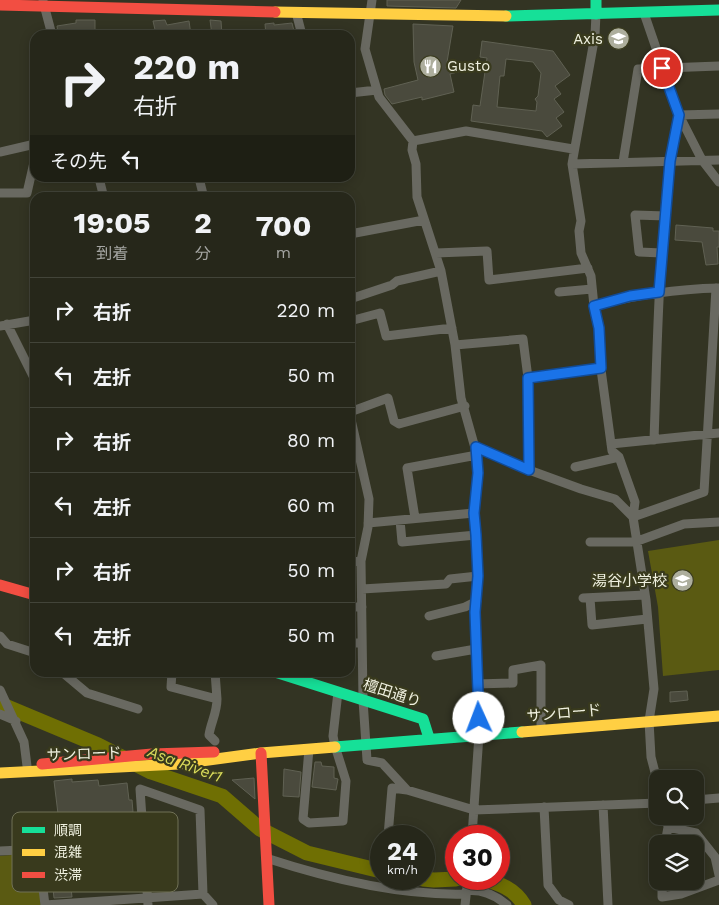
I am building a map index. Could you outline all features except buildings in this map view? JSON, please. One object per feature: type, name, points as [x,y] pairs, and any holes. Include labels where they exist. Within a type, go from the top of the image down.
[{"type":"street","points":[[372,0],[365,48],[379,97],[413,141],[417,197],[441,271],[455,345],[462,398],[477,451],[478,473],[474,513],[478,576],[475,612],[479,735],[473,825]]},
{"type":"street","points":[[596,0],[595,35],[573,149],[572,164],[581,221],[579,232],[581,253],[588,268],[599,328],[601,368],[612,451],[619,457],[635,502],[633,517],[635,542],[645,595],[654,689],[650,721],[651,758],[654,770]]},
{"type":"street","points":[[43,3],[51,30]]},
{"type":"street","points":[[0,5],[43,3],[475,17],[719,10]]},
{"type":"street","points":[[296,12],[301,30]]},
{"type":"street","points":[[644,13],[679,115],[702,160],[719,182]]},
{"type":"street","points":[[624,162],[638,69],[719,66]]},
{"type":"street","points":[[355,92],[377,90]]},
{"type":"street","points":[[679,115],[719,114]]},
{"type":"street","points":[[654,440],[662,253],[670,161],[679,115]]},
{"type":"street","points":[[413,141],[466,131],[573,149]]},
{"type":"street","points":[[0,152],[30,145]]},
{"type":"street","points":[[572,164],[719,160]]},
{"type":"street","points":[[0,193],[27,192],[30,179]]},
{"type":"street","points":[[662,253],[639,252],[635,214],[666,216]]},
{"type":"street","points":[[355,233],[424,220]]},
{"type":"street","points":[[436,253],[487,251],[489,280],[588,268]]},
{"type":"street","points":[[355,297],[392,285],[397,281],[441,271]]},
{"type":"street","points":[[594,306],[630,296],[718,288],[704,492],[633,517]]},
{"type":"street","points":[[559,292],[592,289]]},
{"type":"street","points":[[355,320],[380,313],[386,336],[452,328]]},
{"type":"street","points":[[30,321],[4,325],[30,371]]},
{"type":"street","points":[[455,345],[524,339],[528,378],[529,470]]},
{"type":"street","points":[[528,378],[601,368]]},
{"type":"street","points":[[355,411],[388,398],[394,421],[399,424],[465,406]]},
{"type":"street","points":[[611,444],[719,433]]},
{"type":"street","points":[[415,518],[407,468],[477,451],[581,489],[615,499],[633,517]]},
{"type":"street","points":[[575,466],[619,457]]},
{"type":"street","points":[[355,462],[370,499],[361,561],[363,700],[367,760],[382,763],[407,790]]},
{"type":"street","points":[[368,523],[474,513]]},
{"type":"street","points":[[400,520],[402,542],[476,535]]},
{"type":"street","points":[[590,542],[635,542],[684,524],[719,522]]},
{"type":"street","points":[[355,562],[361,561]]},
{"type":"street","points":[[362,589],[446,584],[450,579],[478,576]]},
{"type":"street","points":[[0,585],[30,594]]},
{"type":"street","points":[[645,595],[586,598],[592,624],[647,619]]},
{"type":"street","points":[[429,616],[465,607],[477,601]]},
{"type":"street","points":[[355,607],[362,607]]},
{"type":"street","points":[[0,636],[7,644],[30,651]]},
{"type":"street","points":[[355,643],[362,642]]},
{"type":"street","points":[[436,656],[476,649]]},
{"type":"street","points":[[477,684],[513,683],[513,670],[541,665],[541,730]]},
{"type":"street","points":[[68,677],[87,693],[138,709]]},
{"type":"street","points":[[172,677],[171,687],[218,699]]},
{"type":"street","points":[[215,741],[209,735],[211,724],[217,711],[218,699],[216,677]]},
{"type":"street","name":"檀田通り","points":[[291,677],[423,719],[429,738]]},
{"type":"street","points":[[0,771],[27,769],[24,742],[1,692]]},
{"type":"street","points":[[309,749],[303,818],[309,823],[343,821],[346,780],[334,746],[333,736],[338,692]]},
{"type":"street","points":[[0,714],[15,719]]},
{"type":"street","name":"サンロード","points":[[27,769],[116,768],[179,764],[334,746],[719,716]]},
{"type":"street","points":[[261,753],[269,905]]},
{"type":"street","name":"サンロード","points":[[27,769],[93,758],[152,754],[261,753]]},
{"type":"street","points":[[389,825],[392,788],[407,790],[474,810],[649,803]]},
{"type":"street","points":[[141,812],[140,789],[200,810],[203,894],[213,905]]},
{"type":"street","points":[[704,799],[719,798]]},
{"type":"street","points":[[603,805],[608,905]]},
{"type":"street","points":[[544,807],[548,884],[559,900],[569,905]]},
{"type":"street","points":[[667,835],[668,827],[696,833],[717,856],[719,875]]},
{"type":"street","points":[[266,855],[297,868],[382,887],[436,894],[457,890]]},
{"type":"street","points":[[704,886],[719,880]]},
{"type":"street","points":[[465,905],[467,890]]},
{"type":"street","points":[[474,890],[487,894],[507,905]]},
{"type":"street","points":[[662,890],[662,896],[681,894],[692,890]]},
{"type":"street","points":[[43,892],[45,905],[148,901],[203,894]]},
{"type":"shaded area","name":"湯谷小学校","points":[[719,540],[719,670],[663,676],[658,607],[648,551]]},
{"type":"shaded area","points":[[12,855],[12,892],[40,892],[41,905],[0,905],[0,856]]},
{"type":"waterway","name":"Asa River1","points":[[0,704],[98,745],[151,772],[222,796],[260,829],[307,853],[370,868]]},
{"type":"waterway","name":"Asa River1","points":[[435,880],[445,880]]},
{"type":"waterway","name":"Asa River1","points":[[509,890],[524,905]]},
{"type":"traffic: fast","points":[[596,0],[596,14]]},
{"type":"traffic: fast","points":[[506,16],[719,10]]},
{"type":"traffic: fast","points":[[291,677],[423,719],[429,738]]},
{"type":"traffic: fast","points":[[335,747],[522,732]]},
{"type":"traffic: slow","points":[[275,12],[506,16]]},
{"type":"traffic: slow","points":[[522,732],[719,716]]},
{"type":"traffic: slow","points":[[0,773],[179,764],[261,753],[335,747]]},
{"type":"traffic: jam","points":[[0,5],[275,12]]},
{"type":"traffic: jam","points":[[0,585],[30,594]]},
{"type":"traffic: jam","points":[[42,764],[152,754],[214,752]]},
{"type":"traffic: jam","points":[[261,753],[269,905]]},
{"type":"place","name":"Axis","points":[[619,39]]},
{"type":"place","name":"Gusto","points":[[431,66]]},
{"type":"place","name":"湯谷小学校","points":[[683,581]]},
{"type":"route","points":[[479,718],[475,612],[478,576],[474,513],[478,473],[476,447],[529,470],[528,378],[601,368],[599,328],[594,306],[630,296],[659,292],[670,161],[679,115],[662,68]]}]
